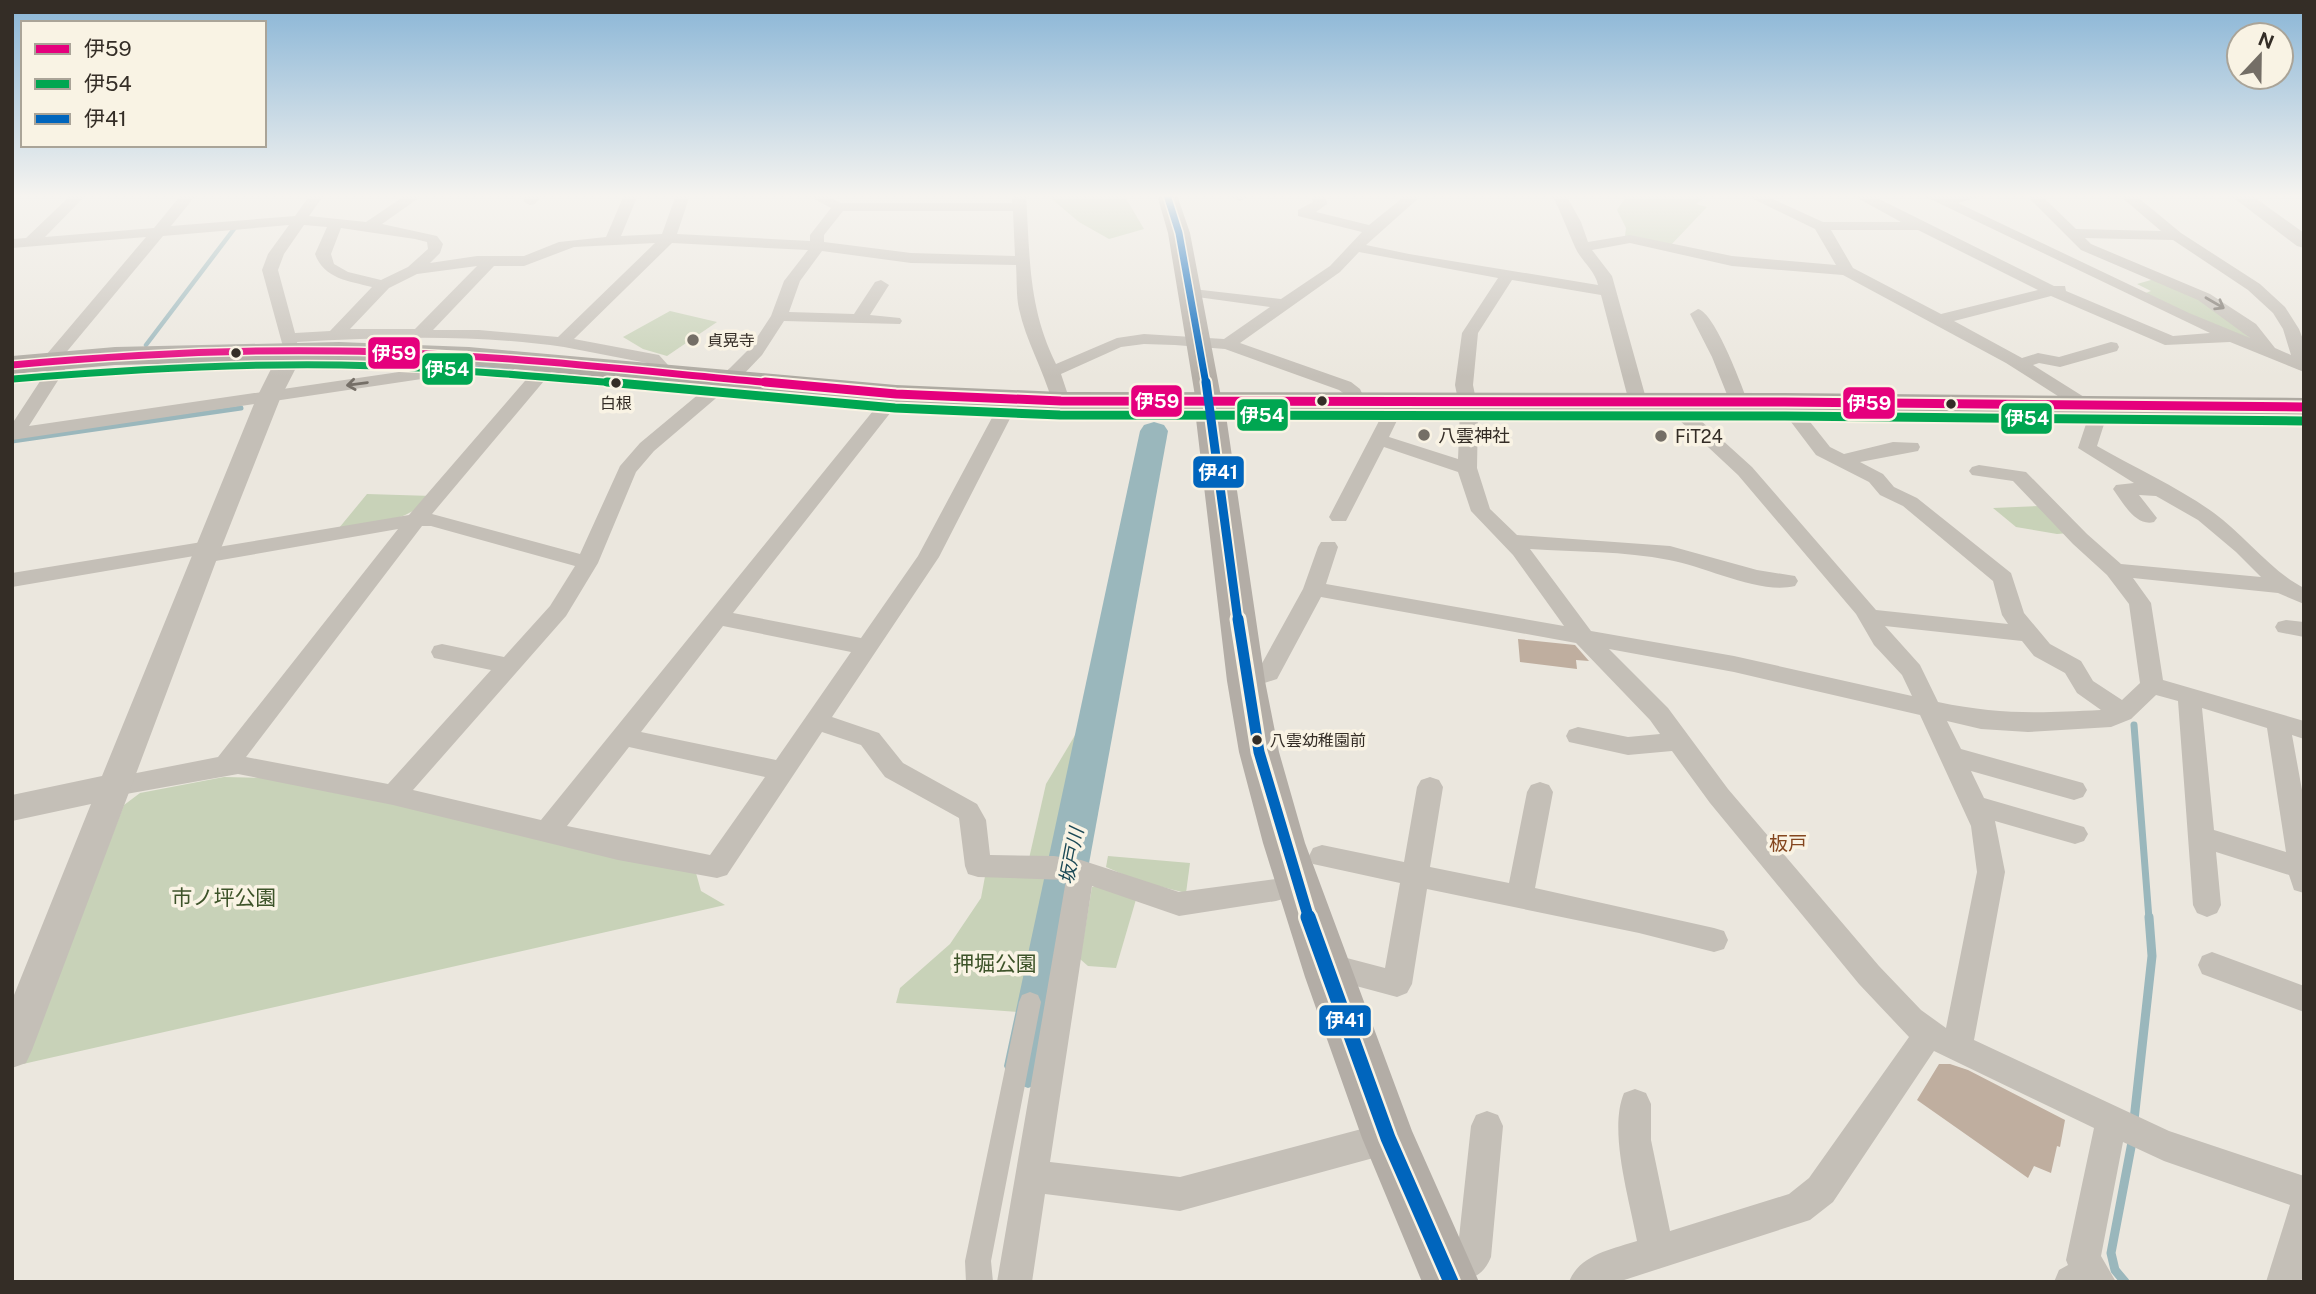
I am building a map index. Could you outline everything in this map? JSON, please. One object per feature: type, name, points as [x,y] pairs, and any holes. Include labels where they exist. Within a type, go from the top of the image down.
[{"type":"highway","points":[[12,365],[290,344],[469,356],[896,394],[1061,401],[1785,402],[2304,407]]},
{"type":"main road","points":[[1183,255],[1209,402],[1246,681],[1259,752],[1310,870],[1329,977],[1388,1139],[1449,1278]]},
{"type":"street","points":[[13,434],[56,361],[140,255]]},
{"type":"street","points":[[12,1051],[206,552],[268,399],[290,358],[290,344],[270,270],[275,255]]},
{"type":"street","points":[[324,255],[327,265],[343,275],[383,285]]},
{"type":"street","points":[[336,334],[383,285],[414,270],[429,255]]},
{"type":"street","points":[[414,270],[489,261],[524,261],[542,255]]},
{"type":"street","points":[[564,346],[651,255]]},
{"type":"street","points":[[393,795],[558,611],[587,563],[627,470],[648,447],[756,351],[779,316],[792,281],[811,255]]},
{"type":"street","points":[[891,255],[1023,261]]},
{"type":"street","points":[[1023,255],[1026,306],[1037,342],[1052,372],[1061,401]]},
{"type":"street","points":[[1227,344],[1335,269],[1348,255]]},
{"type":"street","points":[[1393,255],[1608,291]]},
{"type":"street","points":[[1589,255],[1604,276],[1638,402]]},
{"type":"street","points":[[1706,255],[1732,261],[1846,271],[2019,364],[2094,411],[2096,418],[2087,447],[2205,516],[2278,581],[2304,597]]},
{"type":"street","points":[[1837,255],[1846,271]]},
{"type":"street","points":[[1980,255],[2052,291],[2171,341],[2232,336]]},
{"type":"street","points":[[2054,255],[2303,366]]},
{"type":"street","points":[[2105,255],[2224,308],[2261,338],[2267,350]]},
{"type":"street","points":[[2206,255],[2254,287],[2280,310],[2291,329],[2303,366]]},
{"type":"street","points":[[420,334],[489,261]]},
{"type":"street","points":[[1508,275],[1470,333],[1464,392],[1469,419],[1467,468],[1481,511],[1511,541],[1584,638],[1659,714],[1719,796],[1869,975],[1910,1020],[1942,1041],[2110,1122],[2208,1163],[2304,1193]]},
{"type":"street","points":[[1937,320],[1999,307],[2102,278]]},
{"type":"street","points":[[859,320],[881,285]]},
{"type":"street","points":[[1190,291],[1283,303]]},
{"type":"street","points":[[1698,314],[1721,357],[1739,402]]},
{"type":"street","points":[[779,316],[894,321]]},
{"type":"street","points":[[290,344],[336,334],[420,334],[564,346],[653,359],[659,365],[657,373]]},
{"type":"street","points":[[1052,372],[1116,343],[1144,340],[1197,341],[1227,344],[1345,386],[1354,393],[1357,402]]},
{"type":"street","points":[[2019,364],[2038,358],[2060,362],[2111,347]]},
{"type":"street","points":[[13,434],[268,399],[443,371],[469,356]]},
{"type":"street","points":[[226,765],[416,520],[544,371]]},
{"type":"street","points":[[548,831],[896,394]]},
{"type":"street","points":[[12,808],[115,786],[238,765],[393,795],[618,849],[717,867],[928,557],[1011,399]]},
{"type":"street","points":[[1339,517],[1397,402]]},
{"type":"street","points":[[1586,1282],[1609,1267],[1798,1208],[1821,1190],[1942,1041],[1991,872],[1987,838],[1976,806],[1912,671],[1882,639],[1869,617],[1745,471],[1683,414],[1620,412],[1611,410],[1606,402]]},
{"type":"street","points":[[1785,402],[1823,451],[1876,478],[1887,491],[1910,502],[2003,578],[2013,615],[2042,650],[2073,667],[2085,687],[2123,713]]},
{"type":"street","points":[[1380,440],[1467,468]]},
{"type":"street","points":[[1840,461],[1893,448],[1911,447]]},
{"type":"street","points":[[1979,471],[2019,476],[2080,539],[2115,570],[2140,603],[2152,685]]},
{"type":"street","points":[[2147,518],[2123,489],[2159,490]]},
{"type":"street","points":[[12,580],[416,520],[432,520],[587,563]]},
{"type":"street","points":[[1511,541],[1670,553],[1756,576],[1787,581]]},
{"type":"street","points":[[1246,681],[1269,673],[1314,589],[1328,547]]},
{"type":"street","points":[[2115,570],[2278,581],[2304,580]]},
{"type":"street","points":[[1314,589],[1760,669],[1981,720],[2028,723],[2087,722],[2111,718],[2123,713],[2152,685]]},
{"type":"street","points":[[1869,617],[2029,634]]},
{"type":"street","points":[[719,618],[866,647]]},
{"type":"street","points":[[442,652],[509,666]]},
{"type":"street","points":[[2152,685],[2304,730]]},
{"type":"street","points":[[2189,696],[2207,905]]},
{"type":"street","points":[[818,722],[870,739],[894,770],[957,802],[968,811],[973,820],[978,866],[1054,867],[1081,871],[1179,904],[1276,890],[1310,870],[1414,873],[1714,940]]},
{"type":"street","points":[[2202,837],[2302,875],[2295,780],[2278,722]]},
{"type":"street","points":[[1578,736],[1628,746],[1680,741]]},
{"type":"street","points":[[622,737],[782,771]]},
{"type":"street","points":[[1952,756],[2067,785]]},
{"type":"street","points":[[1329,977],[1343,970],[1397,985],[1430,786]]},
{"type":"street","points":[[1520,896],[1540,792]]},
{"type":"street","points":[[1976,806],[2060,833]]},
{"type":"street","points":[[1014,1282],[1081,871]]},
{"type":"street","points":[[2212,965],[2304,999]]},
{"type":"street","points":[[980,1282],[978,1261],[1030,1002]]},
{"type":"street","points":[[1635,1104],[1635,1140],[1657,1253]]},
{"type":"street","points":[[2087,1278],[2083,1260],[2110,1122]]},
{"type":"street","points":[[1449,1278],[1474,1257],[1488,1126]]},
{"type":"street","points":[[1030,1176],[1180,1194],[1388,1139]]},
{"type":"street","points":[[2283,1282],[2304,1213]]},
{"type":"green space","points":[[2158,278],[2201,298],[2255,342],[2143,294],[2151,291],[2137,284]]},
{"type":"green space","points":[[670,311],[717,322],[667,356],[643,349],[623,337]]},
{"type":"green space","points":[[367,494],[432,496],[400,517],[339,528]]},
{"type":"green space","points":[[2040,506],[2069,533],[2057,534],[2016,527],[1993,508]]},
{"type":"green space","points":[[1093,705],[1067,864],[1028,863],[1046,784]]},
{"type":"green space","name":"市ノ坪公園","points":[[224,777],[268,778],[545,836],[696,873],[701,891],[725,905],[23,1064],[124,805],[140,793]]},
{"type":"green space","points":[[1108,856],[1190,863],[1186,893],[1138,881],[1106,867]]},
{"type":"green space","name":"押堀公園","points":[[986,871],[1064,877],[1032,1013],[896,1003],[900,988],[950,944],[981,898]]},
{"type":"green space","points":[[1107,883],[1137,896],[1116,968],[1088,966],[1080,959],[1092,887]]},
{"type":"building","points":[[1518,639],[1575,645],[1589,661],[1576,660],[1577,669],[1520,662]]},
{"type":"building","points":[[1939,1064],[1950,1064],[1968,1070],[2065,1120],[2051,1173],[2034,1166],[2028,1178],[1917,1100]]},
{"type":"waterway","points":[[146,345],[214,255]]},
{"type":"waterway","points":[[420,363],[448,365]]},
{"type":"waterway","points":[[469,367],[512,371]]},
{"type":"waterway","points":[[12,441],[241,408]]},
{"type":"waterway","name":"坂戸川","points":[[1028,1066],[1154,431]]},
{"type":"waterway","points":[[2134,725],[2149,919]]},
{"type":"waterway","points":[[2134,1120],[2152,956],[2149,917]]},
{"type":"waterway","points":[[2125,1282],[2115,1270],[2111,1253],[2132,1142]]},
{"type":"transit line","name":"伊41","points":[[1183,255],[1209,402],[1246,681],[1259,752],[1297,884],[1329,977],[1388,1138],[1451,1282]]},
{"type":"transit line","name":"伊59","points":[[12,365],[115,356],[339,351],[469,356],[896,394],[1061,401],[1785,402],[2304,407]]},
{"type":"transit line","name":"伊54","points":[[13,379],[116,370],[339,365],[468,370],[895,408],[1060,415],[1785,416],[2304,421]]},
{"type":"place","name":"貞晃寺","points":[[693,340]]},
{"type":"place","name":"白根","points":[[616,383]]},
{"type":"place","name":"八雲神社","points":[[1424,435]]},
{"type":"place","name":"FiT24","points":[[1661,436]]},
{"type":"place","name":"八雲幼稚園前","points":[[1257,740]]},
{"type":"district","name":"板戸","points":[[1788,843]]}]
